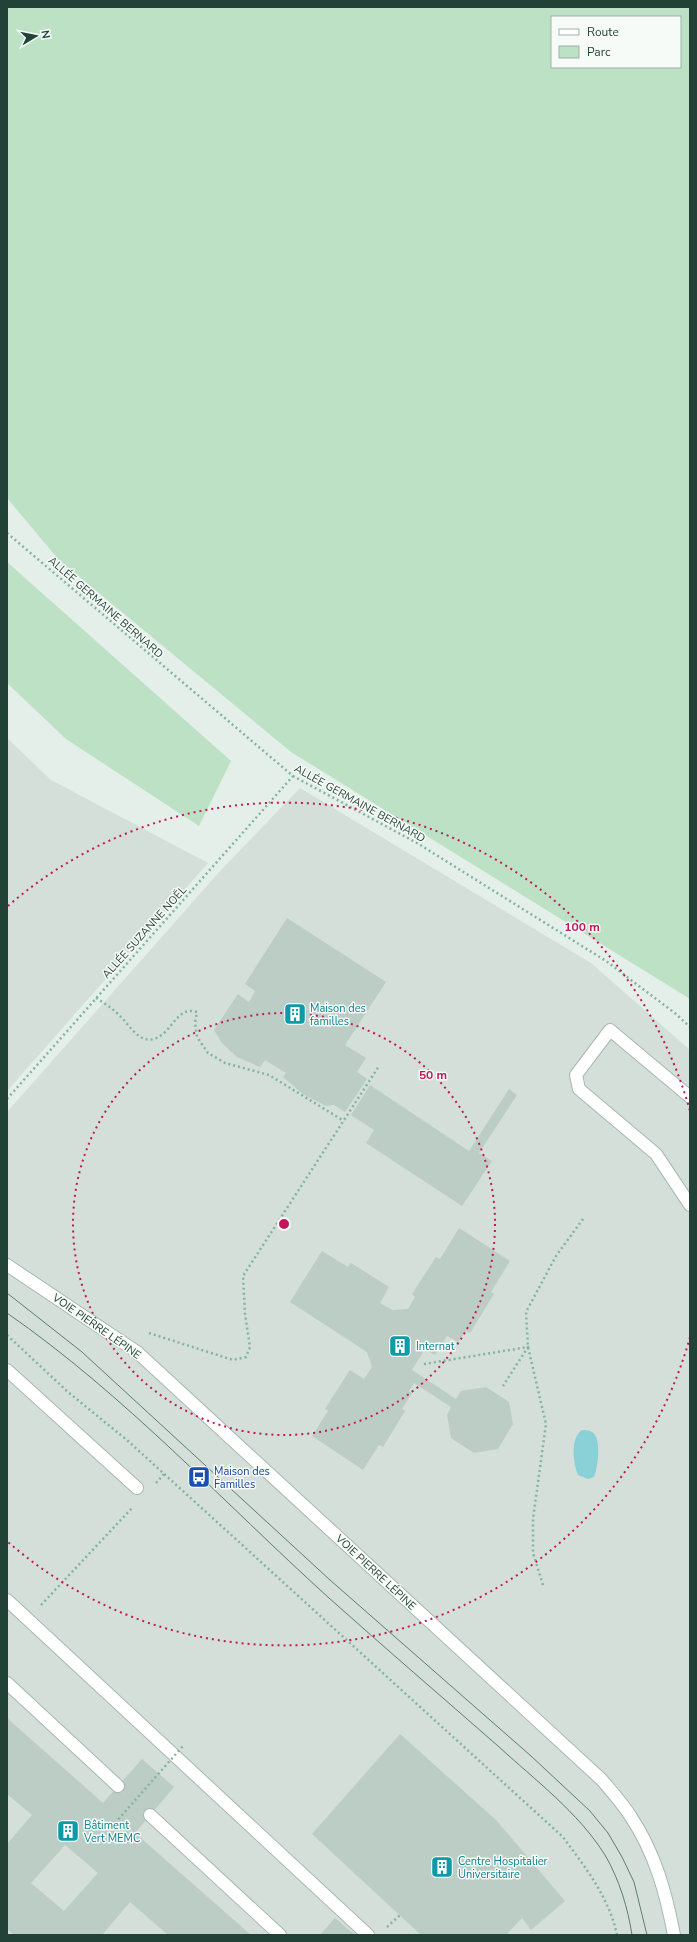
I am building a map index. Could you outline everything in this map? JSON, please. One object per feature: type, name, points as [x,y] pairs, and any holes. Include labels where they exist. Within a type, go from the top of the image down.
[{"type":"lane","points":[[690,1097],[610,1030],[576,1075],[579,1089],[656,1154],[690,1205]]},
{"type":"lane","name":"VOIE PIERRE LÉPINE","points":[[7,1266],[137,1352],[602,1780],[631,1817],[652,1854],[663,1885],[674,1935]]},
{"type":"lane","points":[[7,1370],[137,1488]]},
{"type":"lane","points":[[7,1593],[123,1704],[151,1734]]},
{"type":"lane","points":[[7,1600],[368,1935]]},
{"type":"lane","points":[[7,1683],[118,1786]]},
{"type":"lane","points":[[150,1815],[280,1935]]},
{"type":"path","name":"ALLÉE GERMAINE BERNARD","points":[[7,533],[293,776],[417,843],[606,961],[676,1014],[690,1027]]},
{"type":"path","name":"ALLÉE SUZANNE NOËL","points":[[7,1099],[293,776]]},
{"type":"path","points":[[96,998],[119,1015],[141,1037],[152,1040],[165,1034],[180,1014],[191,1010],[197,1012],[197,1037],[208,1052],[225,1063],[269,1075],[344,1121]]},
{"type":"path","points":[[117,1339],[128,1331],[142,1331],[233,1360],[246,1357],[250,1347],[245,1314],[243,1276],[379,1066]]},
{"type":"path","points":[[543,1585],[533,1553],[533,1519],[546,1424],[528,1347],[526,1312],[556,1256],[583,1219]]},
{"type":"path","points":[[7,1335],[68,1392],[128,1441],[563,1837],[594,1880],[613,1917],[616,1935]]},
{"type":"path","points":[[424,1364],[528,1347]]},
{"type":"path","points":[[503,1386],[528,1347]]},
{"type":"path","points":[[155,1484],[164,1474]]},
{"type":"path","points":[[31,1616],[134,1506]]},
{"type":"path","points":[[115,1823],[183,1746]]},
{"type":"path","points":[[384,1930],[400,1915]]},
{"type":"shaded area","points":[[7,738],[51,780],[208,863],[7,1091]]},
{"type":"shaded area","points":[[300,788],[591,963],[690,1050],[690,1935],[7,1935],[7,1112],[221,870]]},
{"type":"green space","points":[[7,7],[690,7],[690,999],[291,752],[59,560],[7,498]]},
{"type":"green space","points":[[7,562],[231,761],[199,826],[66,739],[7,683]]},
{"type":"water","points":[[582,1430],[590,1431],[595,1435],[598,1446],[598,1460],[594,1477],[588,1479],[578,1475],[574,1458],[574,1445],[578,1434]]},
{"type":"building","name":"Maison des familles","points":[[287,918],[386,982],[345,1045],[366,1058],[357,1072],[367,1079],[345,1112],[334,1105],[326,1106],[303,1094],[283,1077],[286,1073],[265,1060],[260,1067],[237,1057],[222,1043],[214,1030],[238,994],[249,1002],[255,991],[245,984]]},
{"type":"building","points":[[370,1085],[469,1151],[509,1089],[517,1095],[479,1153],[492,1161],[462,1206],[366,1143],[374,1130],[351,1115]]},
{"type":"building","name":"Internat","points":[[459,1228],[510,1261],[491,1292],[494,1294],[470,1333],[466,1331],[458,1342],[447,1336],[435,1355],[425,1349],[412,1370],[456,1399],[461,1391],[486,1387],[509,1402],[513,1424],[498,1449],[474,1453],[451,1438],[447,1415],[451,1407],[414,1383],[409,1391],[412,1393],[402,1409],[405,1411],[383,1447],[379,1445],[363,1470],[312,1436],[328,1411],[325,1409],[350,1370],[364,1379],[372,1367],[367,1352],[290,1302],[322,1251],[348,1267],[351,1263],[389,1287],[380,1303],[392,1310],[408,1309],[415,1297],[412,1294],[436,1257],[440,1259]]},
{"type":"building","name":"Bâtiment Vert MEMC","points":[[7,1718],[103,1803],[142,1759],[174,1787],[135,1833],[251,1935],[168,1935],[130,1902],[102,1935],[14,1935],[7,1929],[7,1844],[32,1815],[7,1794]],"holes":[[[65,1845],[98,1873],[64,1911],[31,1883]]]},
{"type":"building","name":"Centre Hospitalier Universitaire","points":[[400,1734],[496,1820],[565,1901],[531,1930],[522,1918],[506,1935],[421,1935],[312,1834]]},
{"type":"building","points":[[335,1918],[355,1935],[320,1935]]},
{"type":"tunnel","points":[[118,1786],[150,1815]]},
{"type":"tram line","points":[[7,1293],[82,1352],[330,1580],[531,1756],[590,1811],[608,1833],[634,1882],[647,1935]]},
{"type":"tram line","points":[[7,1313],[50,1345],[133,1414],[329,1598],[555,1797],[582,1825],[605,1855],[615,1874],[622,1894],[632,1935]]},
{"type":"place","name":"Maison des familles","points":[[295,1014]]},
{"type":"place","name":"Internat","points":[[400,1346]]},
{"type":"place","name":"Maison des Familles","points":[[199,1477]]},
{"type":"place","name":"Bâtiment Vert MEMC","points":[[68,1831]]},
{"type":"place","name":"Centre Hospitalier Universitaire","points":[[442,1867]]}]
